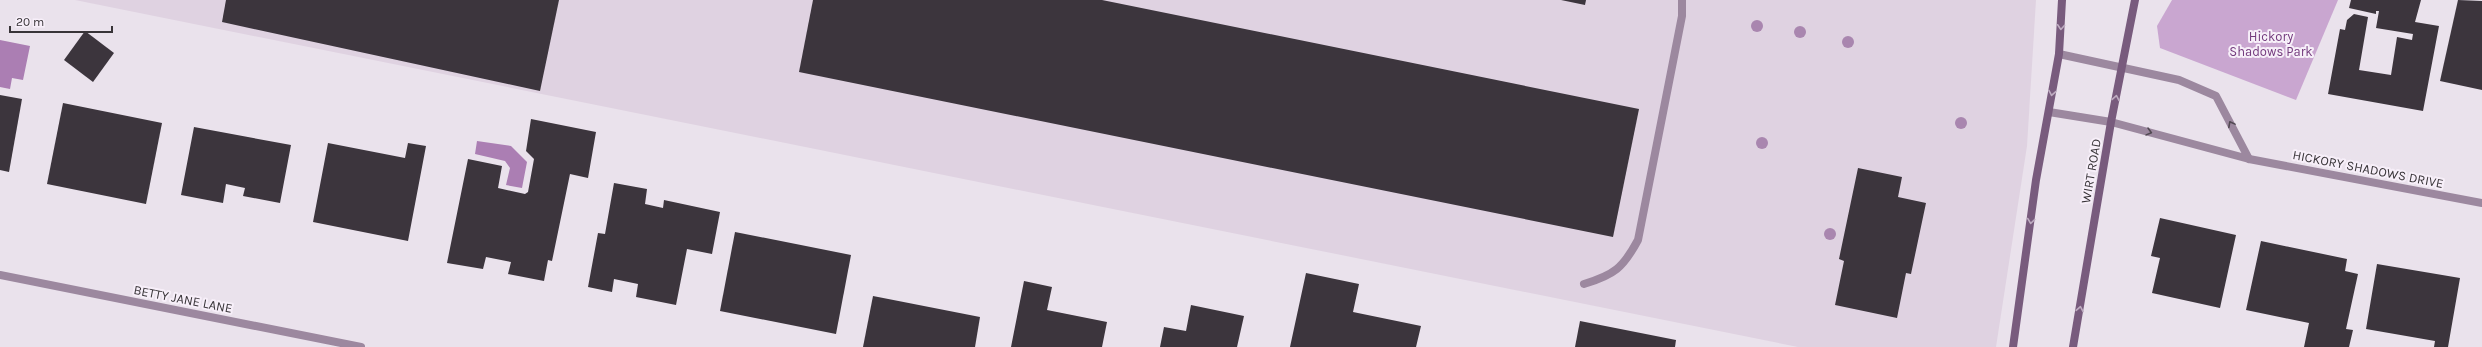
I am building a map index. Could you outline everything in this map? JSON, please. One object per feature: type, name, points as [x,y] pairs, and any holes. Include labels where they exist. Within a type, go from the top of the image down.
[{"type":"main road","points":[[2013,347],[2036,180],[2059,54],[2062,0]]},
{"type":"main road","name":"WIRT ROAD","points":[[2073,347],[2111,122],[2135,0]]},
{"type":"street","points":[[1584,284],[1604,278],[1620,269],[1638,240],[1682,16],[1682,0]]},
{"type":"street","points":[[2059,54],[2121,69],[2179,80],[2216,96],[2250,159]]},
{"type":"street","name":"HICKORY SHADOWS DRIVE","points":[[2048,112],[2111,122],[2250,159],[2482,203]]},
{"type":"street","name":"BETTY JANE LANE","points":[[0,275],[361,347]]},
{"type":"shaded area","points":[[75,0],[2036,0],[2027,146],[1996,347],[1798,347]]},
{"type":"shaded area","points":[[0,40],[30,46],[23,80],[12,78],[10,89],[0,87]]},
{"type":"shaded area","points":[[477,141],[511,146],[527,162],[522,188],[506,185],[510,168],[505,161],[475,154]]},
{"type":"green space","name":"Hickory Shadows Park","points":[[2172,0],[2338,0],[2296,100],[2160,48],[2157,26]]},
{"type":"building","points":[[226,0],[559,0],[540,91],[222,22]]},
{"type":"building","points":[[813,0],[1102,0],[1639,109],[1613,237],[799,72]]},
{"type":"building","points":[[1561,0],[1586,0],[1585,5]]},
{"type":"building","points":[[2351,0],[2421,0],[2415,22],[2439,26],[2423,111],[2328,94],[2340,29],[2345,30],[2347,20],[2354,14],[2368,17],[2359,70],[2391,75],[2397,37],[2412,40],[2413,34],[2376,28],[2379,11],[2376,11],[2376,14],[2349,8]]},
{"type":"building","points":[[2458,0],[2482,1],[2482,90],[2440,81]]},
{"type":"building","points":[[85,31],[114,53],[93,82],[64,60]]},
{"type":"building","points":[[0,95],[22,99],[9,172],[0,170]]},
{"type":"building","points":[[63,103],[162,123],[146,204],[47,184]]},
{"type":"building","points":[[531,119],[596,132],[588,178],[570,174],[552,261],[548,260],[544,281],[508,274],[511,262],[486,257],[483,269],[447,263],[468,159],[502,166],[498,188],[525,194],[528,192],[534,159],[526,151]]},
{"type":"building","points":[[194,127],[291,145],[280,203],[243,196],[245,188],[226,184],[223,203],[181,195]]},
{"type":"building","points":[[328,143],[405,158],[408,143],[426,146],[408,241],[313,222]]},
{"type":"building","points":[[1858,168],[1902,177],[1898,197],[1926,203],[1911,274],[1906,273],[1897,318],[1835,305],[1844,261],[1839,259]]},
{"type":"building","points":[[614,183],[647,189],[645,204],[663,208],[664,200],[720,212],[712,254],[687,249],[676,305],[636,297],[638,284],[614,279],[612,292],[588,287],[598,233],[605,234]]},
{"type":"building","points":[[2160,218],[2236,235],[2220,308],[2152,293],[2160,258],[2151,256]]},
{"type":"building","points":[[735,232],[851,255],[836,334],[720,311]]},
{"type":"building","points":[[2261,241],[2347,259],[2345,271],[2358,274],[2346,329],[2353,330],[2349,347],[2304,347],[2309,323],[2246,310]]},
{"type":"building","points":[[2377,264],[2460,278],[2448,347],[2434,347],[2435,341],[2366,329]]},
{"type":"building","points":[[1306,273],[1359,284],[1353,312],[1421,326],[1416,347],[1290,347]]},
{"type":"building","points":[[1024,281],[1052,287],[1047,310],[1107,322],[1102,347],[1011,347]]},
{"type":"building","points":[[873,296],[980,317],[975,347],[863,347]]},
{"type":"building","points":[[1191,305],[1244,316],[1237,347],[1160,347],[1164,327],[1186,331]]},
{"type":"building","points":[[1580,321],[1676,340],[1675,347],[1575,347]]}]
